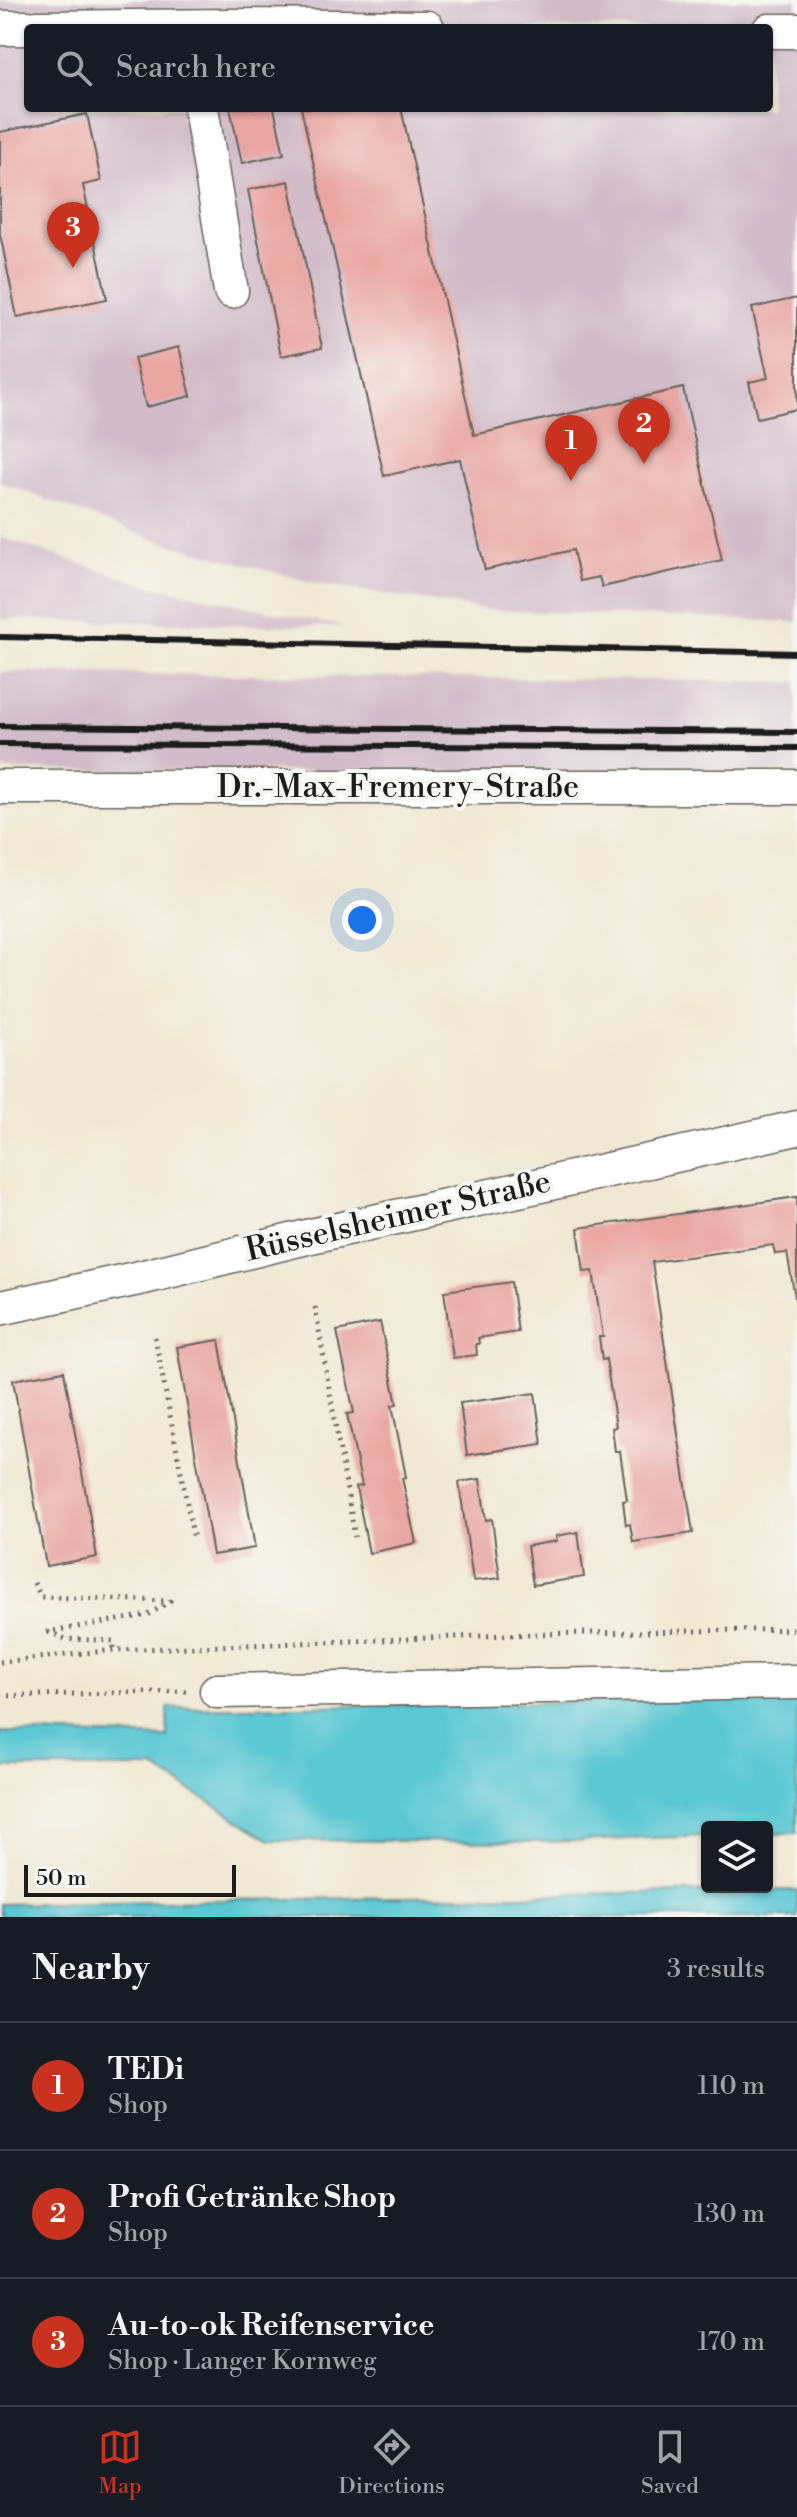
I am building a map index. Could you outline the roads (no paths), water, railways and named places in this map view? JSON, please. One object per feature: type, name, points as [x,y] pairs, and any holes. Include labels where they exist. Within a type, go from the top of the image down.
[{"type":"street","points":[[25,0],[29,24]]},
{"type":"street","points":[[209,24],[286,13],[389,24]]},
{"type":"street","points":[[0,28],[24,28]]},
{"type":"street","points":[[773,31],[797,31]]},
{"type":"street","points":[[202,112],[231,291]]},
{"type":"street","name":"Dr.-Max-Fremery-Straße","points":[[0,787],[797,787]]},
{"type":"street","name":"Rüsselsheimer Straße","points":[[0,1308],[797,1128]]},
{"type":"street","points":[[217,1691],[797,1682]]},
{"type":"water","points":[[797,1699],[797,1833],[773,1834],[773,1821],[701,1821],[701,1836],[547,1842],[270,1840],[154,1768],[0,1768],[0,1732],[168,1737],[167,1708]]},
{"type":"water","points":[[773,1890],[797,1890],[797,1917],[0,1917],[0,1904],[773,1893]]},
{"type":"railway","points":[[0,637],[797,653]]},
{"type":"railway","points":[[0,726],[797,732]]},
{"type":"railway","points":[[0,744],[797,748]]},
{"type":"place","name":"Au-to-ok Reifenservice","points":[[73,268]]},
{"type":"place","name":"Profi Getränke Shop","points":[[644,464]]},
{"type":"place","name":"TEDi","points":[[571,481]]}]
